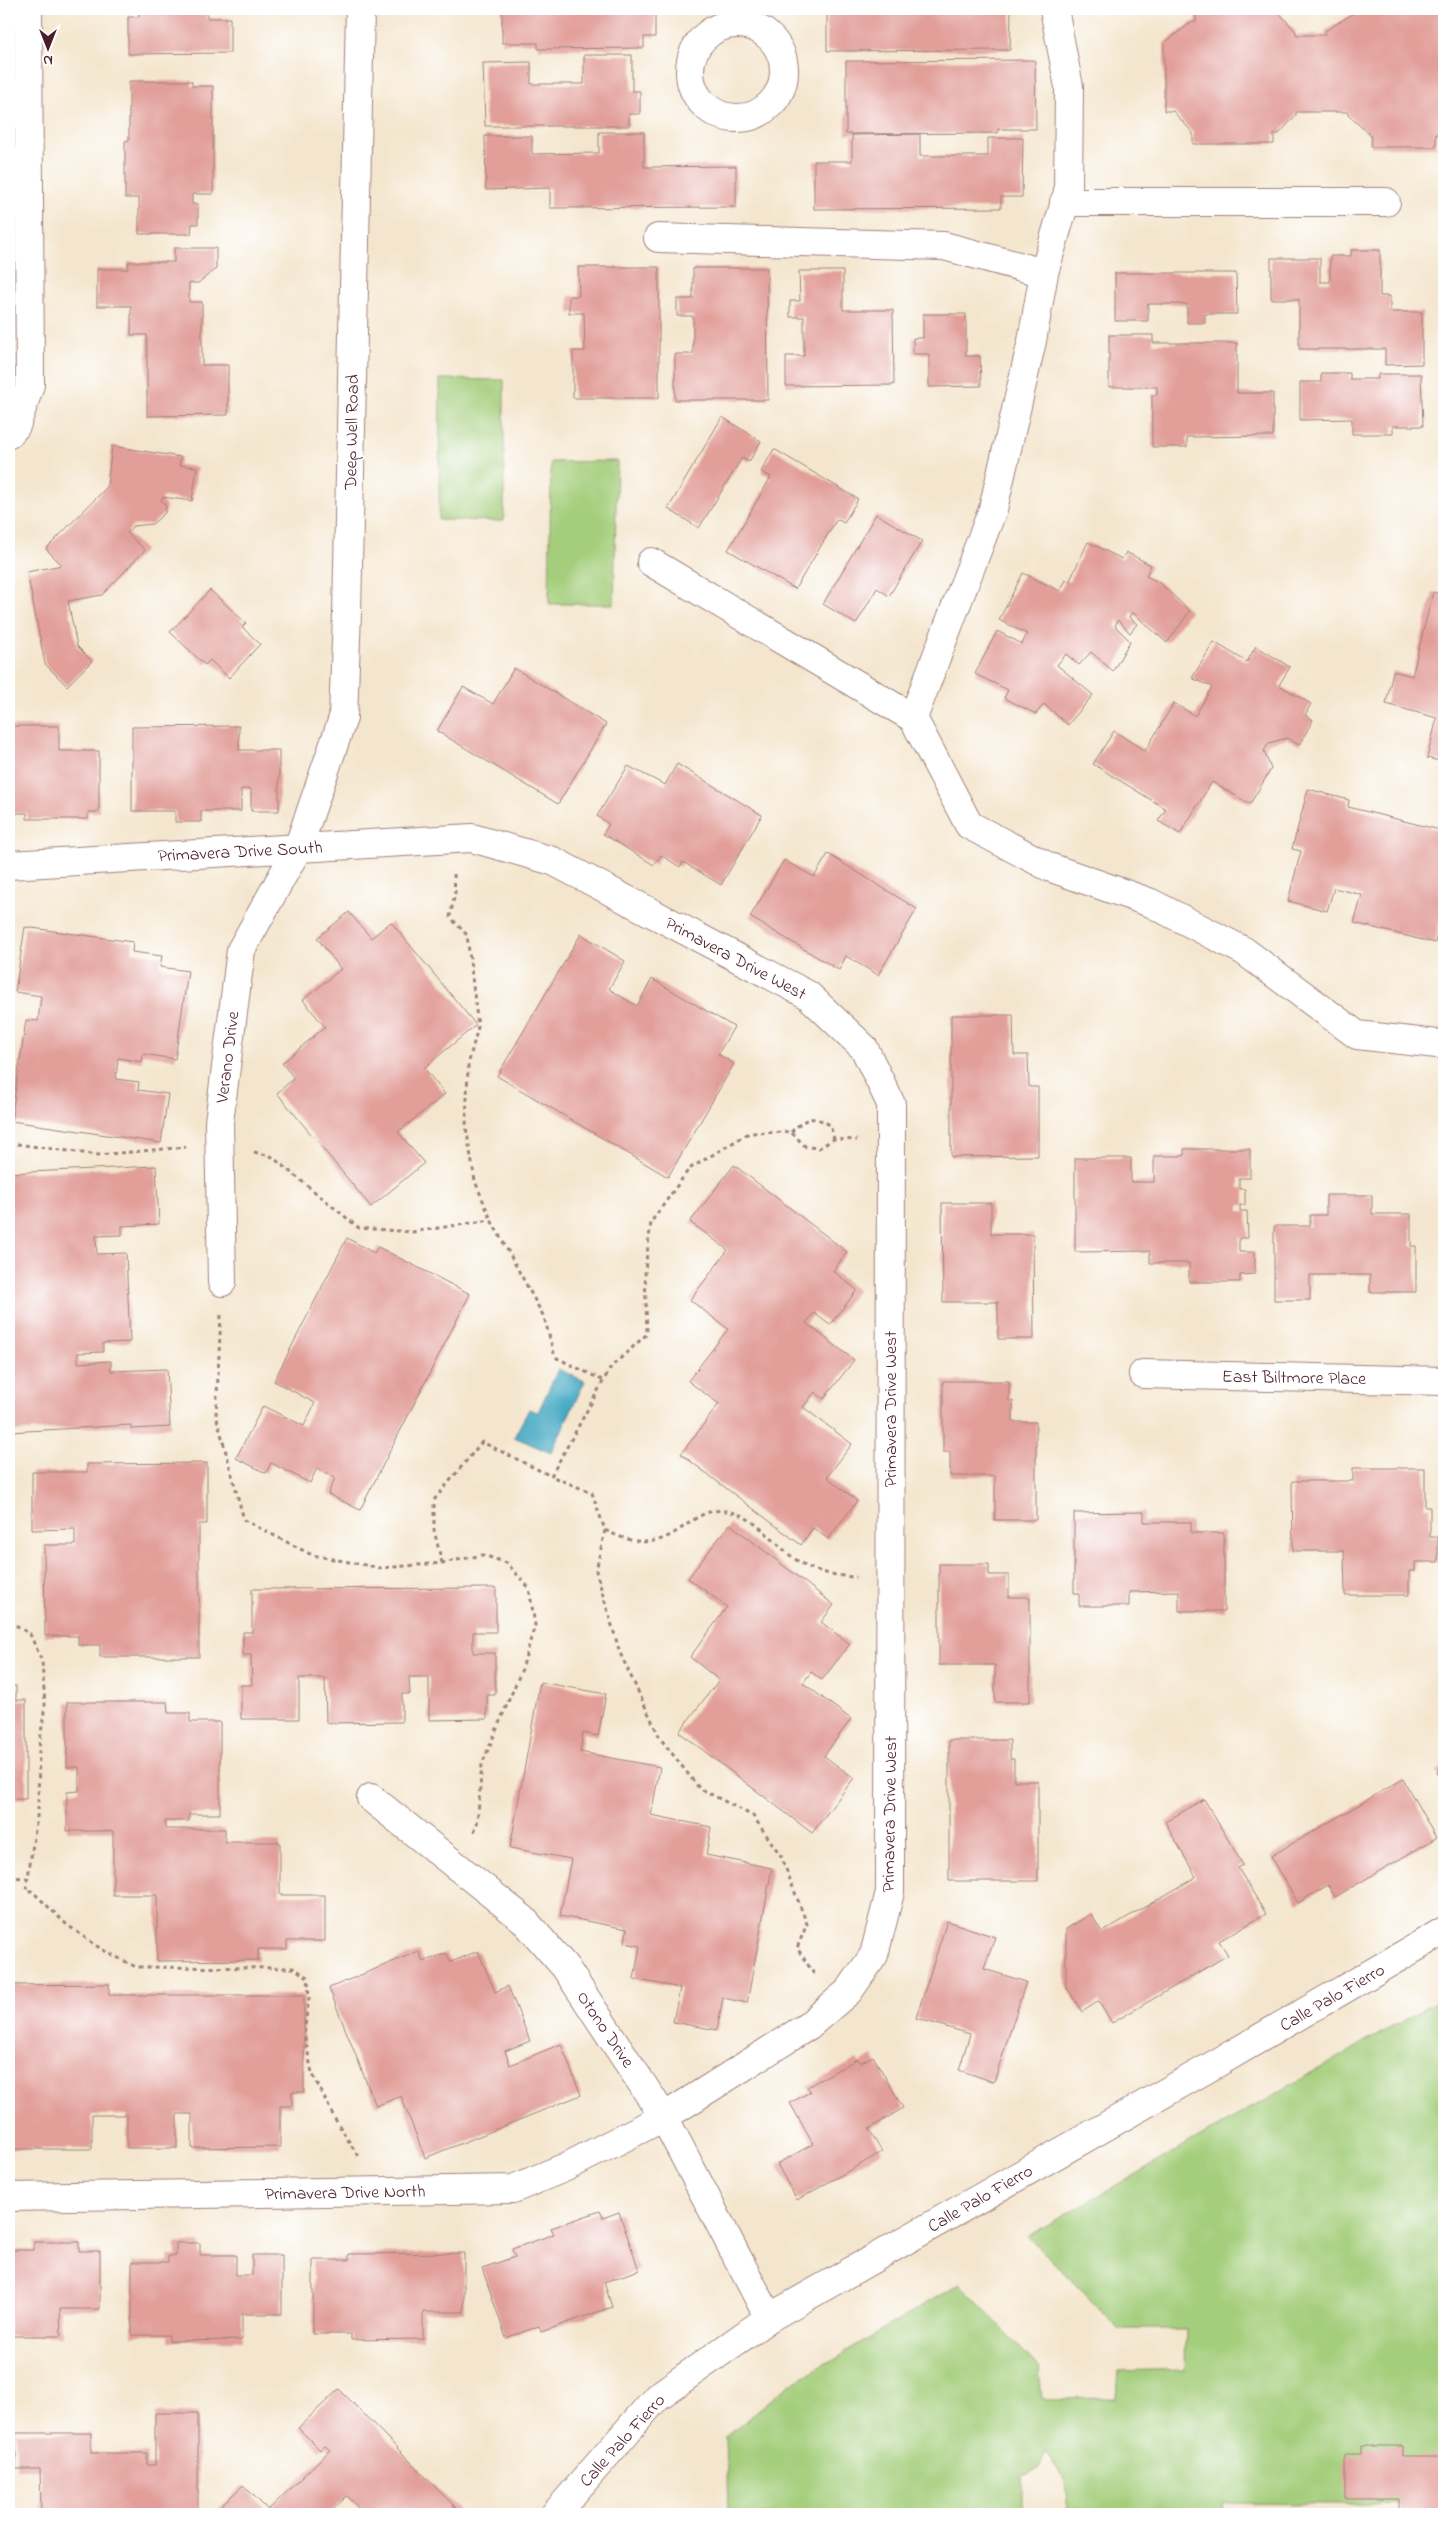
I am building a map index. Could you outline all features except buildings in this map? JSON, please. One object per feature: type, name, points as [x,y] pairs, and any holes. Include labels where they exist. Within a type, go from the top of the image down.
[{"type":"street","points":[[9,434],[16,426],[30,385],[28,9]]},
{"type":"street","name":"Deep Well Road","points":[[298,848],[343,718],[348,603],[360,9]]},
{"type":"street","points":[[913,718],[993,509],[1032,341],[1044,273],[1068,192],[1069,87],[1054,9]]},
{"type":"street","points":[[1064,202],[1386,202]]},
{"type":"street","points":[[658,238],[944,246],[1044,273]]},
{"type":"street","points":[[651,562],[913,718],[969,825],[1049,867],[1151,904],[1244,951],[1358,1035],[1437,1044],[1444,1043]]},
{"type":"street","name":"Primavera Drive South","points":[[9,865],[462,838]]},
{"type":"street","name":"Primavera Drive West","points":[[462,838],[553,861],[808,995],[864,1048],[891,1104],[890,1892],[874,1955],[849,1991],[808,2026],[664,2117]]},
{"type":"street","name":"Verano Drive","points":[[222,1282],[219,1122],[241,950],[298,848]]},
{"type":"street","name":"East Biltmore Place","points":[[1143,1374],[1444,1381]]},
{"type":"street","name":"Otono Drive","points":[[371,1798],[523,1919],[565,1967],[664,2117],[769,2318]]},
{"type":"street","name":"Calle Palo Fierro","points":[[555,2514],[657,2397],[769,2318],[1219,2062],[1444,1931]]},
{"type":"street","name":"Primavera Drive North","points":[[9,2197],[513,2189],[566,2167],[664,2117]]},
{"type":"path","points":[[462,838],[450,917],[467,935],[478,1027],[468,1065],[466,1127],[475,1181],[491,1220],[544,1317],[555,1357],[604,1381]]},
{"type":"path","points":[[551,1476],[611,1367],[647,1334],[645,1270],[650,1222],[689,1169],[749,1134],[791,1132],[805,1120],[819,1118],[830,1125],[834,1139]]},
{"type":"path","points":[[791,1132],[806,1147],[819,1148],[834,1139],[890,1141]]},
{"type":"path","points":[[222,1282],[216,1415],[244,1520],[312,1555],[381,1568],[442,1563],[483,1555],[507,1563],[530,1588],[535,1625],[522,1669],[482,1764],[477,1825],[460,1870]]},
{"type":"path","points":[[442,1563],[434,1530],[434,1500],[482,1442],[551,1476],[592,1493],[605,1530],[596,1571],[620,1654],[660,1738],[700,1788],[753,1816],[781,1856],[807,1924],[797,1948],[811,1968],[832,2006]]},
{"type":"path","points":[[605,1530],[625,1540],[644,1543],[664,1539],[686,1527],[704,1512],[732,1512],[752,1522],[795,1559],[814,1569],[833,1576],[890,1577]]},
{"type":"path","points":[[9,1621],[30,1634],[42,1661],[45,1705],[39,1748],[38,1810],[26,1891],[32,1891],[66,1924],[101,1949],[136,1967],[294,1968],[308,1977],[309,1998],[304,2033],[312,2073],[335,2119],[379,2191]]},
{"type":"path","points":[[9,1877],[27,1878]]},
{"type":"green space","points":[[440,379],[504,380],[504,521],[439,520]]},
{"type":"green space","points":[[617,461],[614,604],[549,604],[551,462]]},
{"type":"green space","points":[[1444,1997],[1444,2505],[1223,2503],[1225,2514],[1068,2514],[1065,2481],[1045,2452],[1038,2468],[1022,2475],[1022,2514],[728,2514],[726,2436],[789,2385],[960,2284],[1039,2368],[1042,2399],[1116,2398],[1118,2371],[1185,2369],[1186,2329],[1119,2329],[1028,2236]]},
{"type":"water","points":[[558,1369],[585,1381],[551,1453],[514,1437],[529,1409],[538,1412]]}]
